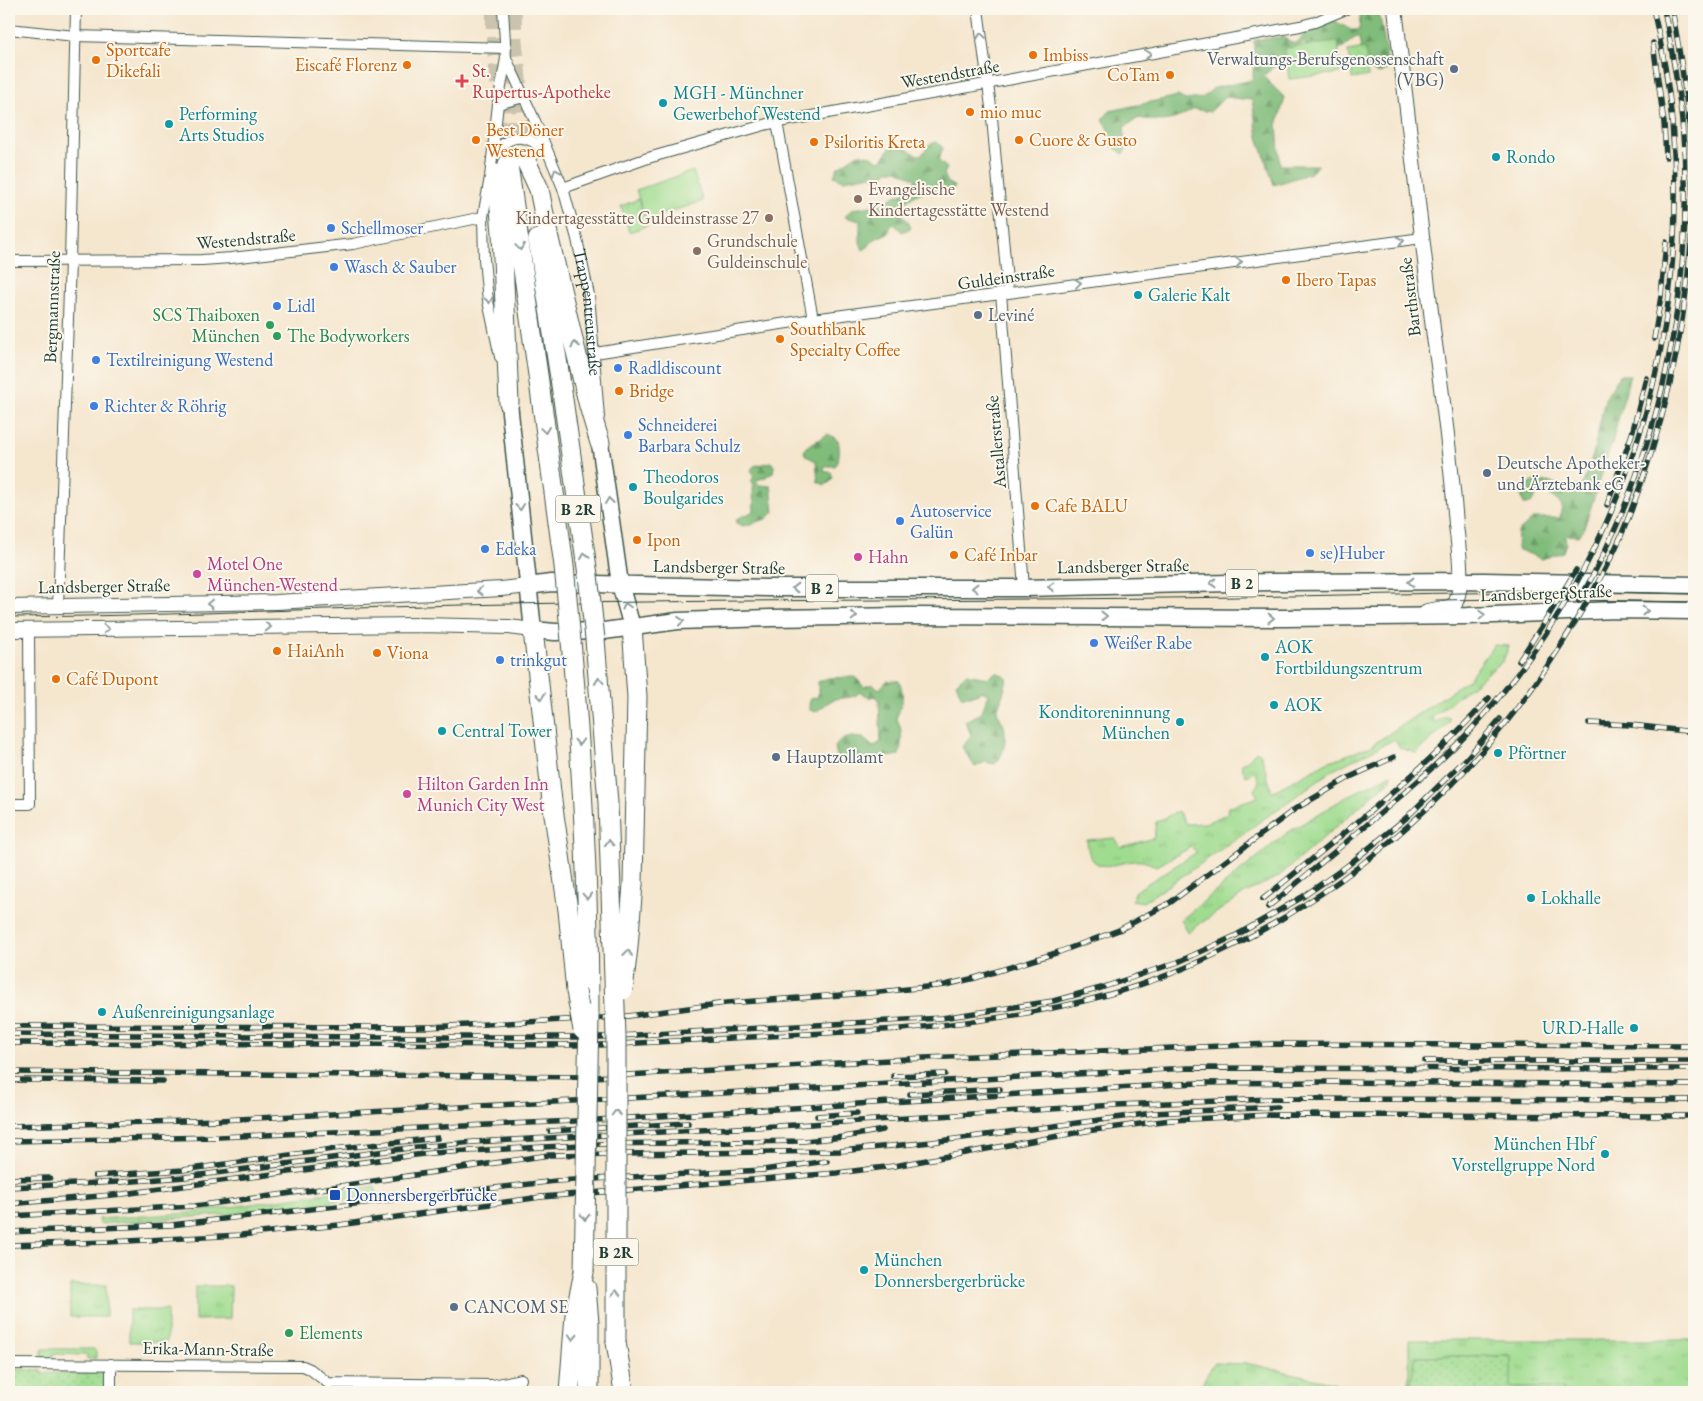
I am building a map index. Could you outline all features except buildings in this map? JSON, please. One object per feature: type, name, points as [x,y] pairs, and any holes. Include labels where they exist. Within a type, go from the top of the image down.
[{"type":"highway","name":"Trappentreustraße","points":[[506,164],[560,378],[588,575],[603,728],[608,803],[616,1036]]},
{"type":"highway","name":"Trappentreustraße","points":[[506,164],[539,382],[564,566],[577,707],[589,949],[587,1054]]},
{"type":"highway","points":[[506,164],[503,243],[509,403]]},
{"type":"highway","points":[[506,164],[539,189],[589,406],[600,442]]},
{"type":"highway","points":[[616,1036],[628,946],[633,884],[637,697],[632,627]]},
{"type":"highway","points":[[533,630],[576,990],[587,1054]]},
{"type":"highway","name":"B 2R","points":[[614,1392],[616,1342],[616,1036]]},
{"type":"highway","name":"B 2R","points":[[587,1054],[584,1272],[589,1323],[589,1392]]},
{"type":"highway","points":[[569,1392],[574,1315],[584,1272]]},
{"type":"highway","points":[[616,1342],[624,1392]]},
{"type":"main road","name":"Barthstraße","points":[[1395,9],[1442,390],[1458,548],[1459,581]]},
{"type":"main road","points":[[509,403],[533,630]]},
{"type":"main road","points":[[600,442],[620,584],[632,627]]},
{"type":"main road","name":"Landsberger Straße","points":[[9,607],[276,602],[501,589],[551,583],[768,588],[1024,588],[1271,582],[1459,581],[1694,585]]},
{"type":"main road","name":"Landsberger Straße","points":[[1399,616],[1452,606],[1457,600],[1459,581]]},
{"type":"main road","name":"Landsberger Straße","points":[[9,630],[420,625],[509,627],[554,632],[604,631],[678,621],[709,619],[909,616],[1284,618],[1616,610],[1694,611]]},
{"type":"street","name":"Bergmannstraße","points":[[58,607],[70,261],[76,9]]},
{"type":"street","name":"Trappentreustraße","points":[[504,9],[506,53],[498,104],[506,164],[482,217],[488,301],[509,403]]},
{"type":"street","name":"Astallerstraße","points":[[978,9],[1000,188],[1004,293],[1024,588]]},
{"type":"street","name":"Westendstraße","points":[[563,188],[648,158],[777,122],[1300,26],[1346,9]]},
{"type":"street","points":[[9,29],[75,36],[506,53]]},
{"type":"street","name":"Trappentreustraße","points":[[506,53],[563,188],[577,239],[589,295],[595,353],[600,442]]},
{"type":"street","points":[[498,104],[524,97]]},
{"type":"street","points":[[777,122],[813,319]]},
{"type":"street","name":"Trappentreustraße","points":[[506,164],[501,144],[516,138],[533,142],[549,156]]},
{"type":"street","name":"Westendstraße","points":[[9,261],[202,260],[231,258],[353,244],[482,217]]},
{"type":"street","name":"Guldeinstraße","points":[[595,353],[813,319],[1422,238]]},
{"type":"street","points":[[9,804],[30,804],[29,630]]},
{"type":"street","name":"Erika-Mann-Straße","points":[[9,1364],[303,1366],[328,1383],[492,1384],[521,1379]]},
{"type":"street","points":[[111,1364],[111,1392]]},
{"type":"green space","points":[[1361,9],[1375,9],[1381,22],[1389,69],[1378,74],[1364,66],[1359,38],[1356,37],[1342,48],[1310,51],[1304,42],[1263,76],[1285,98],[1277,125],[1280,165],[1318,165],[1311,173],[1274,185],[1258,137],[1252,100],[1225,97],[1210,112],[1194,109],[1180,117],[1161,121],[1139,118],[1124,127],[1126,149],[1123,154],[1111,145],[1107,125],[1102,120],[1110,111],[1178,96],[1185,100],[1202,98],[1214,88],[1253,80],[1254,40],[1282,37],[1295,44],[1304,35],[1333,20],[1351,30],[1359,30]]},
{"type":"green space","points":[[1338,42],[1341,73],[1289,79],[1285,48]]},
{"type":"green space","points":[[1365,48],[1368,76],[1352,79],[1348,51]]},
{"type":"green space","points":[[937,142],[943,148],[938,160],[947,168],[944,174],[948,183],[955,187],[950,192],[928,191],[910,198],[899,209],[911,228],[902,232],[893,222],[888,233],[873,240],[863,250],[860,242],[860,221],[845,217],[852,209],[884,204],[903,193],[916,179],[897,170],[888,170],[880,183],[872,175],[843,180],[834,176],[838,167],[858,154],[872,156],[878,161],[882,160],[890,148],[903,147],[918,155],[923,154],[928,145]]},
{"type":"green space","points":[[693,171],[703,201],[646,220],[636,190]]},
{"type":"green space","points":[[639,199],[647,226],[629,232],[621,206]]},
{"type":"green space","points":[[1620,375],[1630,375],[1612,443],[1583,531],[1578,536],[1567,535],[1565,537],[1566,543],[1563,552],[1542,559],[1517,549],[1518,532],[1534,518],[1560,518],[1562,505],[1550,495],[1539,492],[1531,504],[1524,504],[1520,492],[1535,480],[1570,486],[1582,486],[1593,455],[1605,399]]},
{"type":"green space","points":[[828,434],[838,440],[839,453],[835,466],[824,466],[825,472],[831,472],[833,477],[825,485],[818,482],[816,461],[806,456],[804,452],[806,447]]},
{"type":"green space","points":[[771,462],[774,466],[773,472],[764,478],[756,480],[759,485],[771,486],[774,512],[766,519],[744,526],[736,523],[737,519],[754,511],[754,484],[751,482],[754,476],[751,470],[754,466]]},
{"type":"green space","points":[[1494,645],[1509,646],[1503,661],[1432,717],[1434,723],[1444,717],[1450,717],[1449,723],[1416,753],[1400,748],[1395,739],[1331,771],[1199,865],[1143,902],[1132,900],[1134,892],[1197,852],[1191,847],[1157,866],[1142,861],[1108,866],[1100,865],[1094,861],[1089,853],[1087,840],[1115,838],[1121,847],[1154,838],[1156,822],[1178,811],[1186,824],[1205,823],[1227,814],[1228,807],[1258,797],[1254,790],[1259,782],[1256,772],[1246,776],[1241,765],[1256,751],[1261,754],[1272,792],[1327,762],[1369,747],[1469,679]]},
{"type":"green space","points":[[996,672],[1007,677],[997,711],[1004,726],[1004,746],[1001,757],[995,764],[985,762],[975,767],[962,747],[971,735],[965,721],[980,714],[989,695],[982,691],[971,696],[961,696],[956,683],[966,674],[988,678]]},
{"type":"green space","points":[[855,677],[864,687],[873,684],[879,689],[887,681],[899,681],[902,695],[900,709],[896,718],[900,726],[901,736],[899,755],[870,758],[854,763],[847,762],[837,756],[835,747],[841,740],[851,737],[863,738],[873,747],[881,742],[879,701],[874,696],[869,698],[860,692],[852,697],[833,700],[815,712],[810,710],[811,698],[818,697],[818,682],[828,678]]},
{"type":"green space","points":[[1392,774],[1390,780],[1278,877],[1245,893],[1188,932],[1181,920],[1287,833],[1348,796]]},
{"type":"green space","points":[[375,1186],[377,1196],[233,1214],[100,1224],[99,1219],[190,1213]]},
{"type":"green space","points":[[70,1285],[106,1285],[106,1317],[70,1317]]},
{"type":"green space","points":[[195,1286],[231,1286],[230,1319],[195,1320]]},
{"type":"green space","points":[[129,1310],[167,1310],[167,1342],[129,1342]]},
{"type":"green space","points":[[1409,1340],[1694,1340],[1694,1392],[1562,1392],[1562,1388],[1510,1388],[1510,1356],[1417,1356],[1409,1389]]},
{"type":"green space","points":[[43,1349],[94,1349],[96,1351],[96,1358],[87,1359],[87,1355],[53,1354],[52,1358],[42,1358]]},
{"type":"green space","points":[[1416,1356],[1511,1356],[1511,1388],[1563,1388],[1562,1392],[1409,1392]]},
{"type":"green space","points":[[1214,1363],[1250,1364],[1349,1386],[1405,1392],[1204,1392],[1198,1390]]},
{"type":"green space","points":[[9,1369],[42,1370],[42,1373],[86,1374],[87,1369],[101,1373],[104,1377],[105,1392],[9,1392]]},
{"type":"tunnel","points":[[495,9],[496,44],[508,164]]},
{"type":"tunnel","points":[[512,9],[513,42],[526,161]]},
{"type":"tram line","points":[[9,617],[591,603],[1497,593],[1694,594]]},
{"type":"tram line","points":[[1436,600],[1512,599],[1694,602]]},
{"type":"railway","points":[[1268,907],[1409,789],[1466,735],[1520,670],[1566,601],[1604,527],[1634,451],[1656,371],[1670,290],[1675,206],[1672,122],[1665,65],[1653,9]]},
{"type":"railway","points":[[1579,601],[1607,546],[1631,489],[1651,430],[1666,369],[1677,307],[1684,245],[1685,183],[1682,121],[1664,9]]},
{"type":"railway","points":[[9,1043],[600,1045],[901,1029],[1011,1016],[1118,992],[1187,967],[1247,938],[1305,904],[1359,866],[1411,824],[1458,777],[1502,727],[1542,673],[1578,617],[1609,561],[1625,526],[1650,457],[1660,422],[1677,350],[1688,278],[1693,183],[1686,96],[1672,9]]},
{"type":"railway","points":[[1653,43],[1664,123],[1666,157]]},
{"type":"railway","points":[[1654,339],[1661,296],[1666,242]]},
{"type":"railway","points":[[1607,505],[1632,434],[1646,378]]},
{"type":"railway","points":[[1519,661],[1576,570]]},
{"type":"railway","points":[[1263,899],[1409,778],[1489,698]]},
{"type":"railway","points":[[9,1034],[600,1037],[942,1018],[1053,1001],[1101,988],[1178,962],[1235,936],[1304,896],[1347,866],[1406,818],[1466,759],[1500,719]]},
{"type":"railway","points":[[1589,723],[1631,725],[1694,732]]},
{"type":"railway","points":[[9,1026],[429,1027],[621,1017],[726,1003],[870,993],[945,985],[975,978],[1059,952],[1119,930],[1171,902],[1295,809],[1350,777],[1394,757]]},
{"type":"railway","points":[[9,1072],[593,1077],[924,1058],[1273,1044],[1694,1046]]},
{"type":"railway","points":[[1425,1061],[1694,1061]]},
{"type":"railway","points":[[9,1126],[220,1120],[1189,1068],[1694,1069]]},
{"type":"railway","points":[[893,1076],[945,1074]]},
{"type":"railway","points":[[9,1080],[163,1081]]},
{"type":"railway","points":[[9,1141],[219,1137],[597,1120],[1197,1083],[1327,1082],[1694,1085]]},
{"type":"railway","points":[[910,1094],[1000,1089]]},
{"type":"railway","points":[[9,1187],[185,1177],[417,1147],[474,1142],[1116,1105],[1271,1099],[1694,1100]]},
{"type":"railway","points":[[9,1216],[195,1206],[549,1155],[840,1151],[932,1142],[1153,1113],[1277,1107]]},
{"type":"railway","points":[[817,1116],[857,1113]]},
{"type":"railway","points":[[9,1245],[241,1235],[339,1225],[541,1197],[837,1173],[894,1166],[1086,1131],[1171,1120],[1269,1115],[1694,1116]]},
{"type":"railway","points":[[550,1131],[688,1123]]},
{"type":"railway","points":[[9,1204],[123,1194],[431,1153],[600,1144],[804,1141],[844,1137],[883,1130]]},
{"type":"railway","points":[[95,1176],[183,1170],[333,1149],[438,1138]]},
{"type":"railway","points":[[9,1232],[171,1225],[556,1181],[763,1170],[827,1161]]},
{"type":"railway","points":[[9,1179],[50,1178]]},
{"type":"place","name":"Imbiss","points":[[1033,55]]},
{"type":"place","name":"Sportcafe Dikefali","points":[[96,60]]},
{"type":"place","name":"Eiscafé Florenz","points":[[407,65]]},
{"type":"place","name":"Verwaltungs-Berufsgenossenschaft (VBG)","points":[[1454,69]]},
{"type":"place","name":"CoTam","points":[[1170,75]]},
{"type":"place","name":"St. Rupertus-Apotheke","points":[[462,81]]},
{"type":"place","name":"MGH - Münchner Gewerbehof Westend","points":[[663,103]]},
{"type":"place","name":"mio muc","points":[[970,112]]},
{"type":"place","name":"Performing Arts Studios","points":[[169,124]]},
{"type":"place","name":"Best Döner Westend","points":[[476,140]]},
{"type":"place","name":"Cuore & Gusto","points":[[1019,140]]},
{"type":"place","name":"Psiloritis Kreta","points":[[814,142]]},
{"type":"place","name":"Rondo","points":[[1496,157]]},
{"type":"place","name":"Evangelische Kindertagesstätte Westend","points":[[858,199]]},
{"type":"place","name":"Kindertagesstätte Guldeinstrasse 27","points":[[769,218]]},
{"type":"place","name":"Schellmoser","points":[[331,228]]},
{"type":"place","name":"Grundschule Guldeinschule","points":[[697,251]]},
{"type":"place","name":"Wasch & Sauber","points":[[334,267]]},
{"type":"place","name":"Ibero Tapas","points":[[1286,280]]},
{"type":"place","name":"Galerie Kalt","points":[[1138,295]]},
{"type":"place","name":"Lidl","points":[[277,306]]},
{"type":"place","name":"Leviné","points":[[978,315]]},
{"type":"place","name":"SCS Thaiboxen München","points":[[270,325]]},
{"type":"place","name":"The Bodyworkers","points":[[277,336]]},
{"type":"place","name":"Southbank Specialty Coffee","points":[[780,339]]},
{"type":"place","name":"Textilreinigung Westend","points":[[96,360]]},
{"type":"place","name":"Radldiscount","points":[[618,368]]},
{"type":"place","name":"Bridge","points":[[619,391]]},
{"type":"place","name":"Richter & Röhrig","points":[[94,406]]},
{"type":"place","name":"Schneiderei Barbara Schulz","points":[[628,435]]},
{"type":"place","name":"Deutsche Apotheker- und Ärztebank eG","points":[[1487,473]]},
{"type":"place","name":"Theodoros Boulgarides","points":[[633,487]]},
{"type":"place","name":"Cafe BALU","points":[[1035,506]]},
{"type":"place","name":"Autoservice Galün","points":[[900,521]]},
{"type":"place","name":"Ipon","points":[[637,540]]},
{"type":"place","name":"Edeka","points":[[485,549]]},
{"type":"place","name":"se)Huber","points":[[1310,553]]},
{"type":"place","name":"Café Inbar","points":[[954,555]]},
{"type":"place","name":"Hahn","points":[[858,557]]},
{"type":"place","name":"Motel One München-Westend","points":[[197,574]]},
{"type":"place","name":"Weißer Rabe","points":[[1094,643]]},
{"type":"place","name":"HaiAnh","points":[[277,651]]},
{"type":"place","name":"Viona","points":[[377,653]]},
{"type":"place","name":"AOK Fortbildungszentrum","points":[[1265,657]]},
{"type":"place","name":"trinkgut","points":[[500,660]]},
{"type":"place","name":"Café Dupont","points":[[56,679]]},
{"type":"place","name":"AOK","points":[[1274,705]]},
{"type":"place","name":"Konditoreninnung München","points":[[1180,722]]},
{"type":"place","name":"Central Tower","points":[[442,731]]},
{"type":"place","name":"Pförtner","points":[[1498,753]]},
{"type":"place","name":"Hauptzollamt","points":[[776,757]]},
{"type":"place","name":"Hilton Garden Inn Munich City West","points":[[407,794]]},
{"type":"place","name":"Lokhalle","points":[[1531,898]]},
{"type":"place","name":"Außenreinigungsanlage","points":[[102,1012]]},
{"type":"place","name":"URD-Halle","points":[[1634,1028]]},
{"type":"place","name":"München Hbf Vorstellgruppe Nord","points":[[1605,1154]]},
{"type":"place","name":"Donnersbergerbrücke","points":[[335,1195]]},
{"type":"place","name":"München Donnersbergerbrücke","points":[[864,1270]]},
{"type":"place","name":"CANCOM SE","points":[[454,1307]]},
{"type":"place","name":"Elements","points":[[289,1333]]}]
